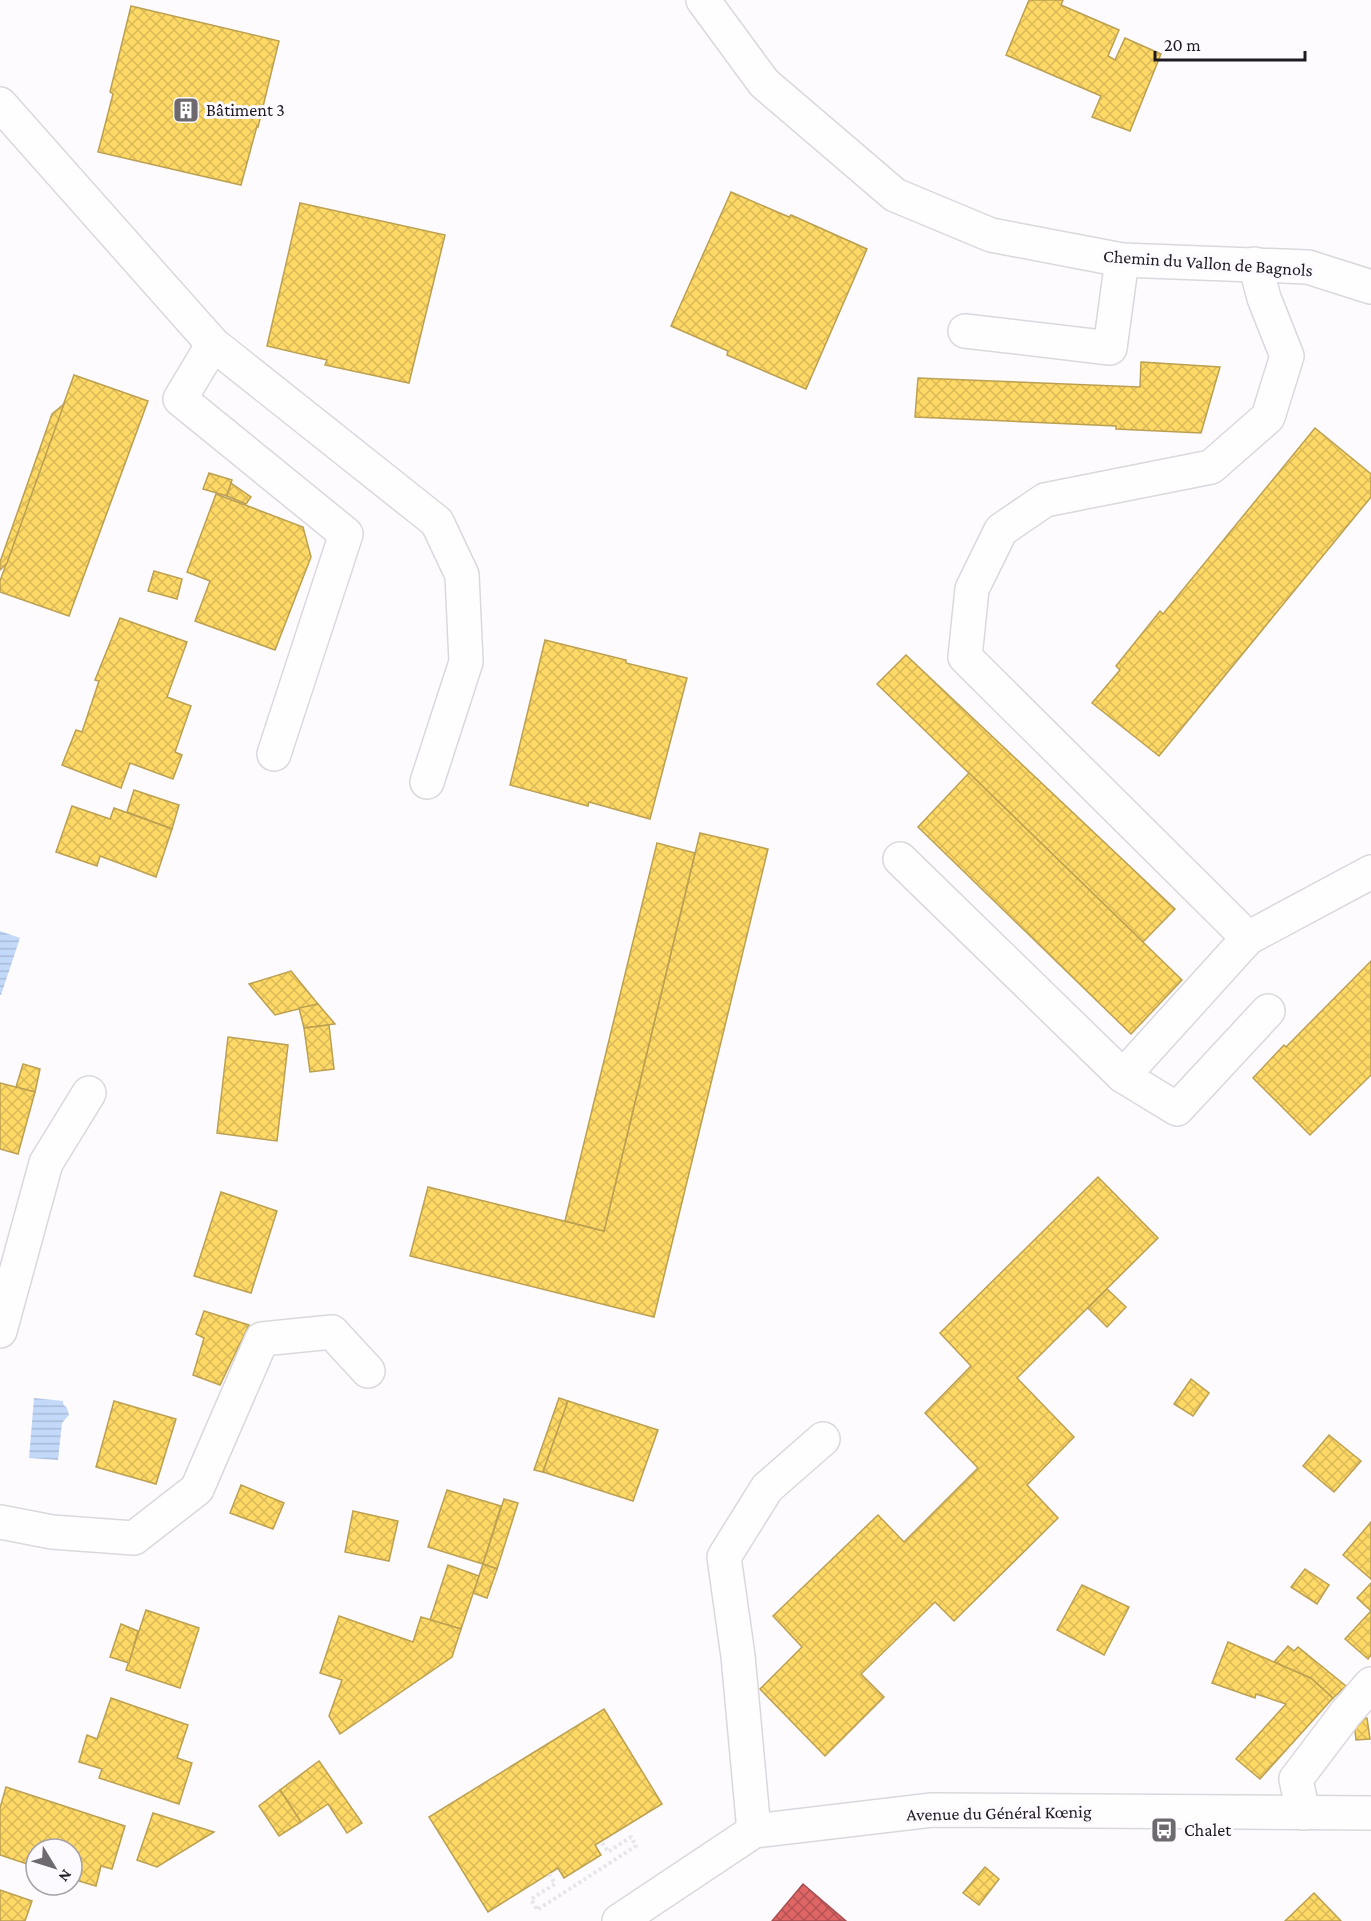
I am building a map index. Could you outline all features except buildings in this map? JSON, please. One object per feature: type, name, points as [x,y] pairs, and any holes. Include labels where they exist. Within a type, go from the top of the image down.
[{"type":"street","name":"Chemin du Vallon de Bagnols","points":[[703,0],[764,82],[895,195],[991,235],[1122,260],[1308,267],[1371,287]]},
{"type":"street","points":[[0,104],[213,344],[437,522],[462,575],[466,662],[427,782]]},
{"type":"street","points":[[965,331],[1110,348],[1122,260]]},
{"type":"street","points":[[1248,938],[965,657],[972,589],[1001,530],[1045,500],[1211,467],[1268,417],[1287,356],[1264,298],[1255,264]]},
{"type":"street","points":[[213,344],[180,399],[346,534],[274,754]]},
{"type":"street","points":[[900,859],[1123,1076],[1177,1109],[1268,1011]]},
{"type":"street","points":[[1123,1076],[1248,938],[1371,872]]},
{"type":"street","points":[[0,1331],[46,1163],[89,1093]]},
{"type":"street","points":[[0,1522],[52,1532],[134,1538],[197,1489],[262,1339],[332,1332],[368,1371]]},
{"type":"street","points":[[754,1831],[738,1656],[724,1557],[767,1488],[823,1439]]},
{"type":"street","points":[[1304,1813],[1296,1779],[1371,1684]]},
{"type":"street","name":"Avenue du Général Kœnig","points":[[619,1921],[754,1831],[932,1810],[1371,1813]]},
{"type":"path","points":[[549,1874],[555,1884],[531,1899],[537,1910],[636,1846],[631,1837],[608,1852],[601,1841]]},
{"type":"path","points":[[594,1874],[597,1879]]},
{"type":"water","points":[[0,931],[20,938],[1,995],[0,995]]},
{"type":"water","points":[[34,1398],[63,1401],[67,1408],[69,1415],[62,1423],[58,1460],[29,1458]]},
{"type":"place","name":"Bâtiment 3","points":[[186,110]]},
{"type":"place","name":"Chalet","points":[[1164,1830]]}]
